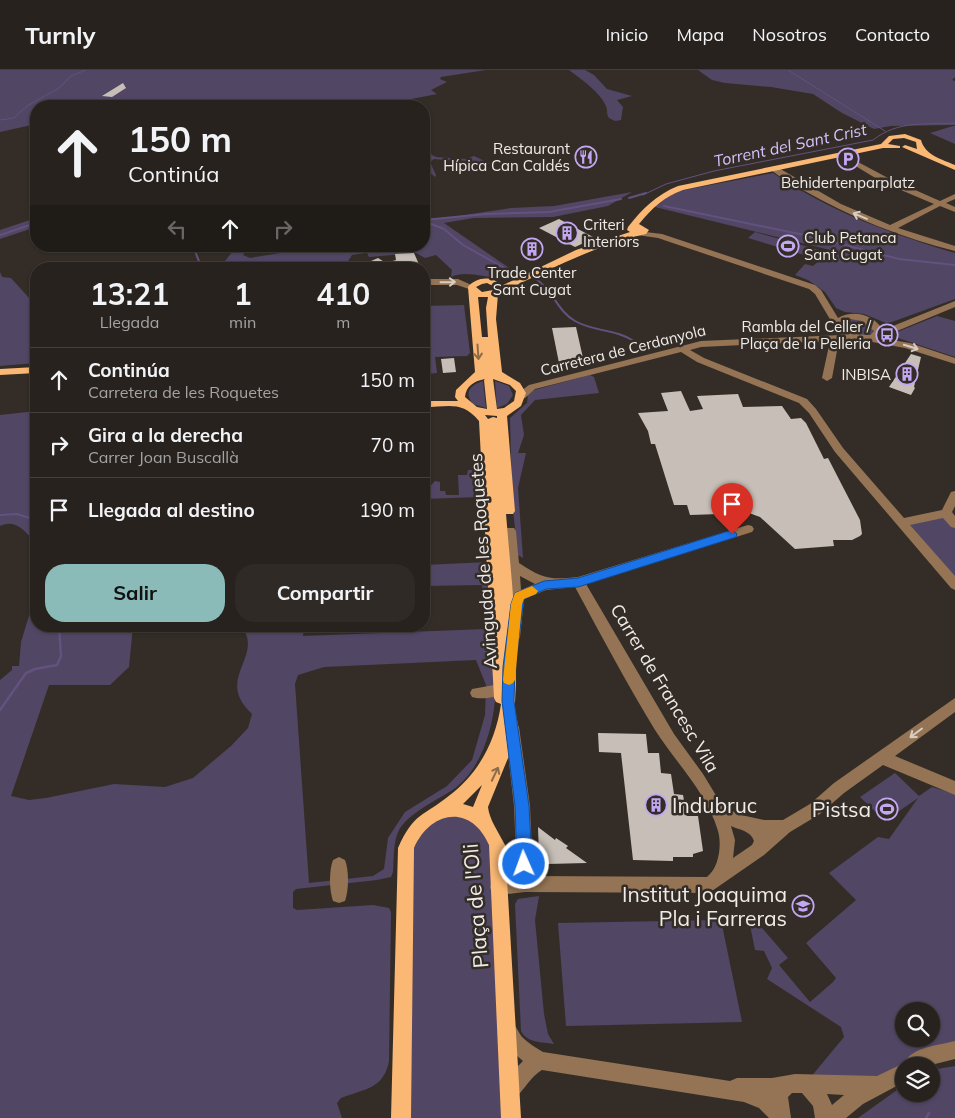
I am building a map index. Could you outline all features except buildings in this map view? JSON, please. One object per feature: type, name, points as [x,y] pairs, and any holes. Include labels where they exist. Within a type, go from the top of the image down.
[{"type":"main road","points":[[886,144],[889,138],[906,136],[919,141],[919,146],[924,153]]},
{"type":"main road","points":[[473,290],[493,290],[638,229],[642,215],[651,204],[672,192],[886,144],[924,153],[955,168]]},
{"type":"main road","points":[[902,147],[919,146]]},
{"type":"main road","points":[[477,378],[480,372],[473,290],[480,281],[493,290]]},
{"type":"main road","points":[[473,290],[482,310]]},
{"type":"main road","points":[[482,310],[493,290]]},
{"type":"main road","points":[[430,404],[454,403],[489,414],[504,412],[515,406],[521,396],[519,388],[497,372],[490,310],[493,290]]},
{"type":"main road","name":"Avinguda de les Roquetes","points":[[440,811],[467,792],[478,780],[487,764],[499,734],[509,667],[505,564],[482,310]]},
{"type":"main road","points":[[0,372],[30,370]]},
{"type":"main road","points":[[465,405],[461,398],[461,392],[465,385],[477,378],[492,376],[507,380]]},
{"type":"main road","points":[[0,378],[30,377]]},
{"type":"main road","points":[[430,399],[446,398],[461,392]]},
{"type":"main road","points":[[476,411],[484,421],[504,695]]},
{"type":"main road","points":[[504,412],[502,416],[510,531]]},
{"type":"main road","name":"Avinguda de les Roquetes","points":[[481,819],[480,807],[506,747],[512,725],[504,695]]},
{"type":"main road","points":[[401,1118],[406,848],[410,836],[417,825],[430,815],[440,811]]},
{"type":"main road","name":"Plaça de l'Oli","points":[[440,811],[464,811],[481,819],[493,834],[497,845],[511,1118]]},
{"type":"street","points":[[841,155],[885,180],[955,210]]},
{"type":"street","points":[[774,169],[822,198],[891,228],[955,249]]},
{"type":"street","points":[[891,228],[955,196]]},
{"type":"street","points":[[638,229],[806,285],[818,292],[838,326],[846,334],[854,337]]},
{"type":"street","points":[[430,282],[458,282],[473,290]]},
{"type":"street","points":[[870,337],[955,304]]},
{"type":"street","points":[[826,306],[834,312],[865,318],[875,324],[889,326],[903,324]]},
{"type":"street","points":[[939,310],[955,315]]},
{"type":"street","name":"Carretera de Cerdanyola","points":[[507,380],[529,382],[706,341],[814,335],[828,332],[838,326],[841,319],[852,316]]},
{"type":"street","points":[[870,337],[879,330],[875,324]]},
{"type":"street","name":"Carretera de Cerdanyola","points":[[521,396],[532,387],[648,354],[683,348],[706,341],[870,337],[907,345],[955,361]]},
{"type":"street","points":[[827,378],[835,339]]},
{"type":"street","points":[[704,362],[701,350],[706,341]]},
{"type":"street","points":[[683,348],[684,352],[704,362]]},
{"type":"street","points":[[648,354],[704,362],[784,391],[803,401],[838,449],[904,522],[955,585]]},
{"type":"street","points":[[904,522],[950,518],[955,496]]},
{"type":"street","points":[[516,604],[520,596],[551,584],[578,582],[748,529]]},
{"type":"street","points":[[509,667],[516,604],[510,531]]},
{"type":"street","points":[[514,566],[530,577],[551,584]]},
{"type":"street","points":[[530,577],[527,581],[533,590]]},
{"type":"street","name":"Carrer de Francesc Vila","points":[[578,582],[661,727],[720,814],[727,842]]},
{"type":"street","points":[[477,693],[504,695]]},
{"type":"street","points":[[498,886],[525,884],[709,885],[753,854],[785,827],[807,815],[838,788],[883,758],[955,704]]},
{"type":"street","name":"Avinguda de les Roquetes","points":[[512,725],[522,806],[525,884]]},
{"type":"street","points":[[883,758],[955,788]]},
{"type":"street","points":[[720,814],[744,823],[764,827],[785,827]]},
{"type":"street","points":[[716,880],[725,863],[727,842],[744,823]]},
{"type":"street","points":[[744,823],[759,832],[762,841],[753,854]]},
{"type":"street","points":[[727,842],[735,855],[753,854]]},
{"type":"street","points":[[339,865],[339,895]]},
{"type":"street","points":[[507,1027],[513,1041],[520,1048],[542,1061],[744,1093],[765,1101],[782,1118]]},
{"type":"street","points":[[926,1057],[954,1048]]},
{"type":"street","points":[[510,1092],[521,1074],[531,1066],[542,1061]]},
{"type":"street","points":[[831,1118],[856,1097],[895,1076]]},
{"type":"street","points":[[714,1088],[795,1085],[857,1086],[881,1083]]},
{"type":"street","points":[[782,1118],[778,1100],[781,1091],[795,1085],[819,1096],[825,1110],[825,1118]]},
{"type":"shaded area","points":[[0,70],[486,70],[441,77],[440,79],[447,82],[431,90],[437,94],[406,100],[30,100],[30,125],[0,132]]},
{"type":"shaded area","points":[[569,70],[585,70],[594,75],[607,89],[632,96],[617,100],[623,107],[621,120],[615,121],[609,118],[606,106],[599,96],[590,86]]},
{"type":"shaded area","points":[[698,70],[955,70],[955,77],[952,80],[955,81],[955,125],[891,126],[874,129],[842,113],[813,94],[771,87],[725,83],[712,80]]},
{"type":"shaded area","points":[[955,126],[955,144],[930,133]]},
{"type":"shaded area","points":[[430,152],[436,157],[465,159],[474,156],[491,164],[434,159],[430,162]]},
{"type":"shaded area","points":[[430,162],[436,175],[435,177],[430,172]]},
{"type":"shaded area","points":[[773,173],[794,187],[838,210],[907,238],[955,253],[955,299],[886,323],[864,314],[845,312],[836,308],[825,292],[808,280],[795,275],[805,264],[813,266],[819,261],[826,262],[834,251],[655,207],[662,202],[660,201],[679,191]]},
{"type":"shaded area","points":[[632,192],[608,206],[553,217],[474,218],[444,223],[515,272],[502,278],[468,274],[451,277],[452,270],[436,255],[425,258],[416,253],[369,257],[367,253],[352,255],[348,262],[224,262],[232,252],[245,252],[243,255],[250,258],[286,252],[430,252],[430,218],[444,218],[511,208],[554,206]]},
{"type":"shaded area","points":[[30,220],[30,229],[0,239],[0,230]]},
{"type":"shaded area","name":"Club Petanca Sant Cugat","points":[[755,232],[830,253],[824,261],[748,238]]},
{"type":"shaded area","points":[[0,272],[2,277],[11,278],[30,299],[30,364],[0,366]]},
{"type":"shaded area","points":[[464,305],[470,353],[467,356],[435,357],[437,373],[430,374],[430,306]]},
{"type":"shaded area","points":[[937,316],[955,321],[955,357],[892,336],[892,334]]},
{"type":"shaded area","points":[[846,319],[867,321],[874,331],[866,336],[857,335],[841,325]]},
{"type":"shaded area","points":[[590,375],[594,377],[599,393],[535,400],[521,415],[524,435],[518,453],[526,453],[518,488],[523,558],[518,555],[512,501],[510,418],[527,403],[528,395],[534,390]]},
{"type":"shaded area","points":[[483,381],[486,408],[473,404],[469,396],[472,387]]},
{"type":"shaded area","points":[[495,381],[509,386],[513,395],[507,404],[497,408]]},
{"type":"shaded area","points":[[30,412],[30,536],[16,525],[6,524],[0,526],[0,415]]},
{"type":"shaded area","points":[[468,470],[476,470],[478,497],[430,499],[430,486],[435,481],[440,482],[440,491],[445,491],[446,495],[459,495],[458,475],[467,475]]},
{"type":"shaded area","points":[[946,513],[955,524],[955,585],[903,522]]},
{"type":"shaded area","points":[[489,562],[495,700],[491,725],[477,762],[461,783],[415,813],[403,824],[396,840],[391,877],[296,889],[293,892],[293,908],[297,910],[373,905],[389,908],[391,912],[389,1061],[383,1077],[378,1083],[365,1090],[341,1098],[337,1103],[342,1118],[0,1118],[0,680],[12,670],[12,666],[19,666],[21,642],[30,613],[30,632],[132,632],[129,667],[110,685],[49,685],[11,796],[29,800],[114,784],[165,787],[193,778],[231,746],[248,728],[252,714],[242,703],[237,682],[248,646],[245,632],[303,632],[303,636],[486,629],[482,585],[430,586],[430,565]],"holes":[[[476,660],[486,685],[485,715],[472,760],[447,786],[405,812],[388,838],[384,869],[373,876],[309,883],[295,684],[298,675],[324,667]]]},
{"type":"shaded area","points":[[895,773],[919,796],[932,787],[955,794],[955,1042],[925,1057],[895,1057],[895,1073],[885,1081],[805,1084],[844,1037],[841,1027],[767,979],[772,968],[764,951],[755,950],[750,925],[756,921],[788,958],[779,965],[810,1002],[836,978],[806,943],[856,900],[829,873],[878,837],[889,839],[918,798],[885,821],[860,797]]},
{"type":"shaded area","points":[[454,814],[479,824],[490,842],[503,1118],[408,1118],[412,852],[425,824]]},
{"type":"shaded area","points":[[539,896],[535,920],[544,1014],[548,1034],[554,1044],[531,1040],[521,1031],[515,904],[518,899]]},
{"type":"shaded area","points":[[721,920],[742,1022],[566,1026],[558,923]]},
{"type":"shaded area","points":[[955,1066],[955,1118],[858,1118],[895,1091],[895,1102],[940,1102],[940,1068]]},
{"type":"waterway","points":[[38,100],[59,88],[71,76],[86,70]]},
{"type":"waterway","points":[[788,70],[885,131]]},
{"type":"waterway","points":[[0,120],[14,118],[30,104]]},
{"type":"waterway","name":"Torrent del Sant Crist","points":[[643,195],[666,184],[714,171],[873,140],[892,129],[902,126],[955,123]]},
{"type":"waterway","name":"Torrent del Sant Crist","points":[[629,198],[646,193]]},
{"type":"waterway","points":[[430,219],[486,214],[549,212],[621,199]]},
{"type":"waterway","points":[[664,206],[814,237],[899,259],[955,265]]},
{"type":"waterway","points":[[430,223],[444,229],[463,245],[515,274]]},
{"type":"waterway","points":[[0,235],[30,225]]},
{"type":"waterway","points":[[195,252],[199,262]]},
{"type":"waterway","points":[[533,277],[540,282],[564,312],[575,321],[582,325],[620,334],[634,341]]},
{"type":"waterway","points":[[0,515],[17,514],[30,518]]},
{"type":"waterway","points":[[0,710],[26,673],[35,669],[57,665],[61,656],[59,632]]},
{"type":"waterway","points":[[926,1118],[929,1113]]},
{"type":"slow traffic","points":[[509,680],[516,604],[520,596],[532,591]]},
{"type":"place","name":"Restaurant Hípica Can Caldés","points":[[586,157]]},
{"type":"place","name":"Behidertenparplatz","points":[[848,159]]},
{"type":"place","name":"Criteri Interiors","points":[[567,233]]},
{"type":"place","name":"Club Petanca Sant Cugat","points":[[788,246]]},
{"type":"place","name":"Trade Center Sant Cugat","points":[[532,249]]},
{"type":"place","name":"Rambla del Celler / Plaça de la Pelleria","points":[[887,335]]},
{"type":"place","name":"INBISA","points":[[907,374]]},
{"type":"place","name":"Indubruc","points":[[656,805]]},
{"type":"place","name":"Pistsa","points":[[887,809]]},
{"type":"place","name":"Institut Joaquima Pla i Farreras","points":[[803,906]]},
{"type":"route","points":[[524,864],[522,806],[508,701],[509,667],[516,604],[520,596],[544,585],[578,582],[732,534]]}]
